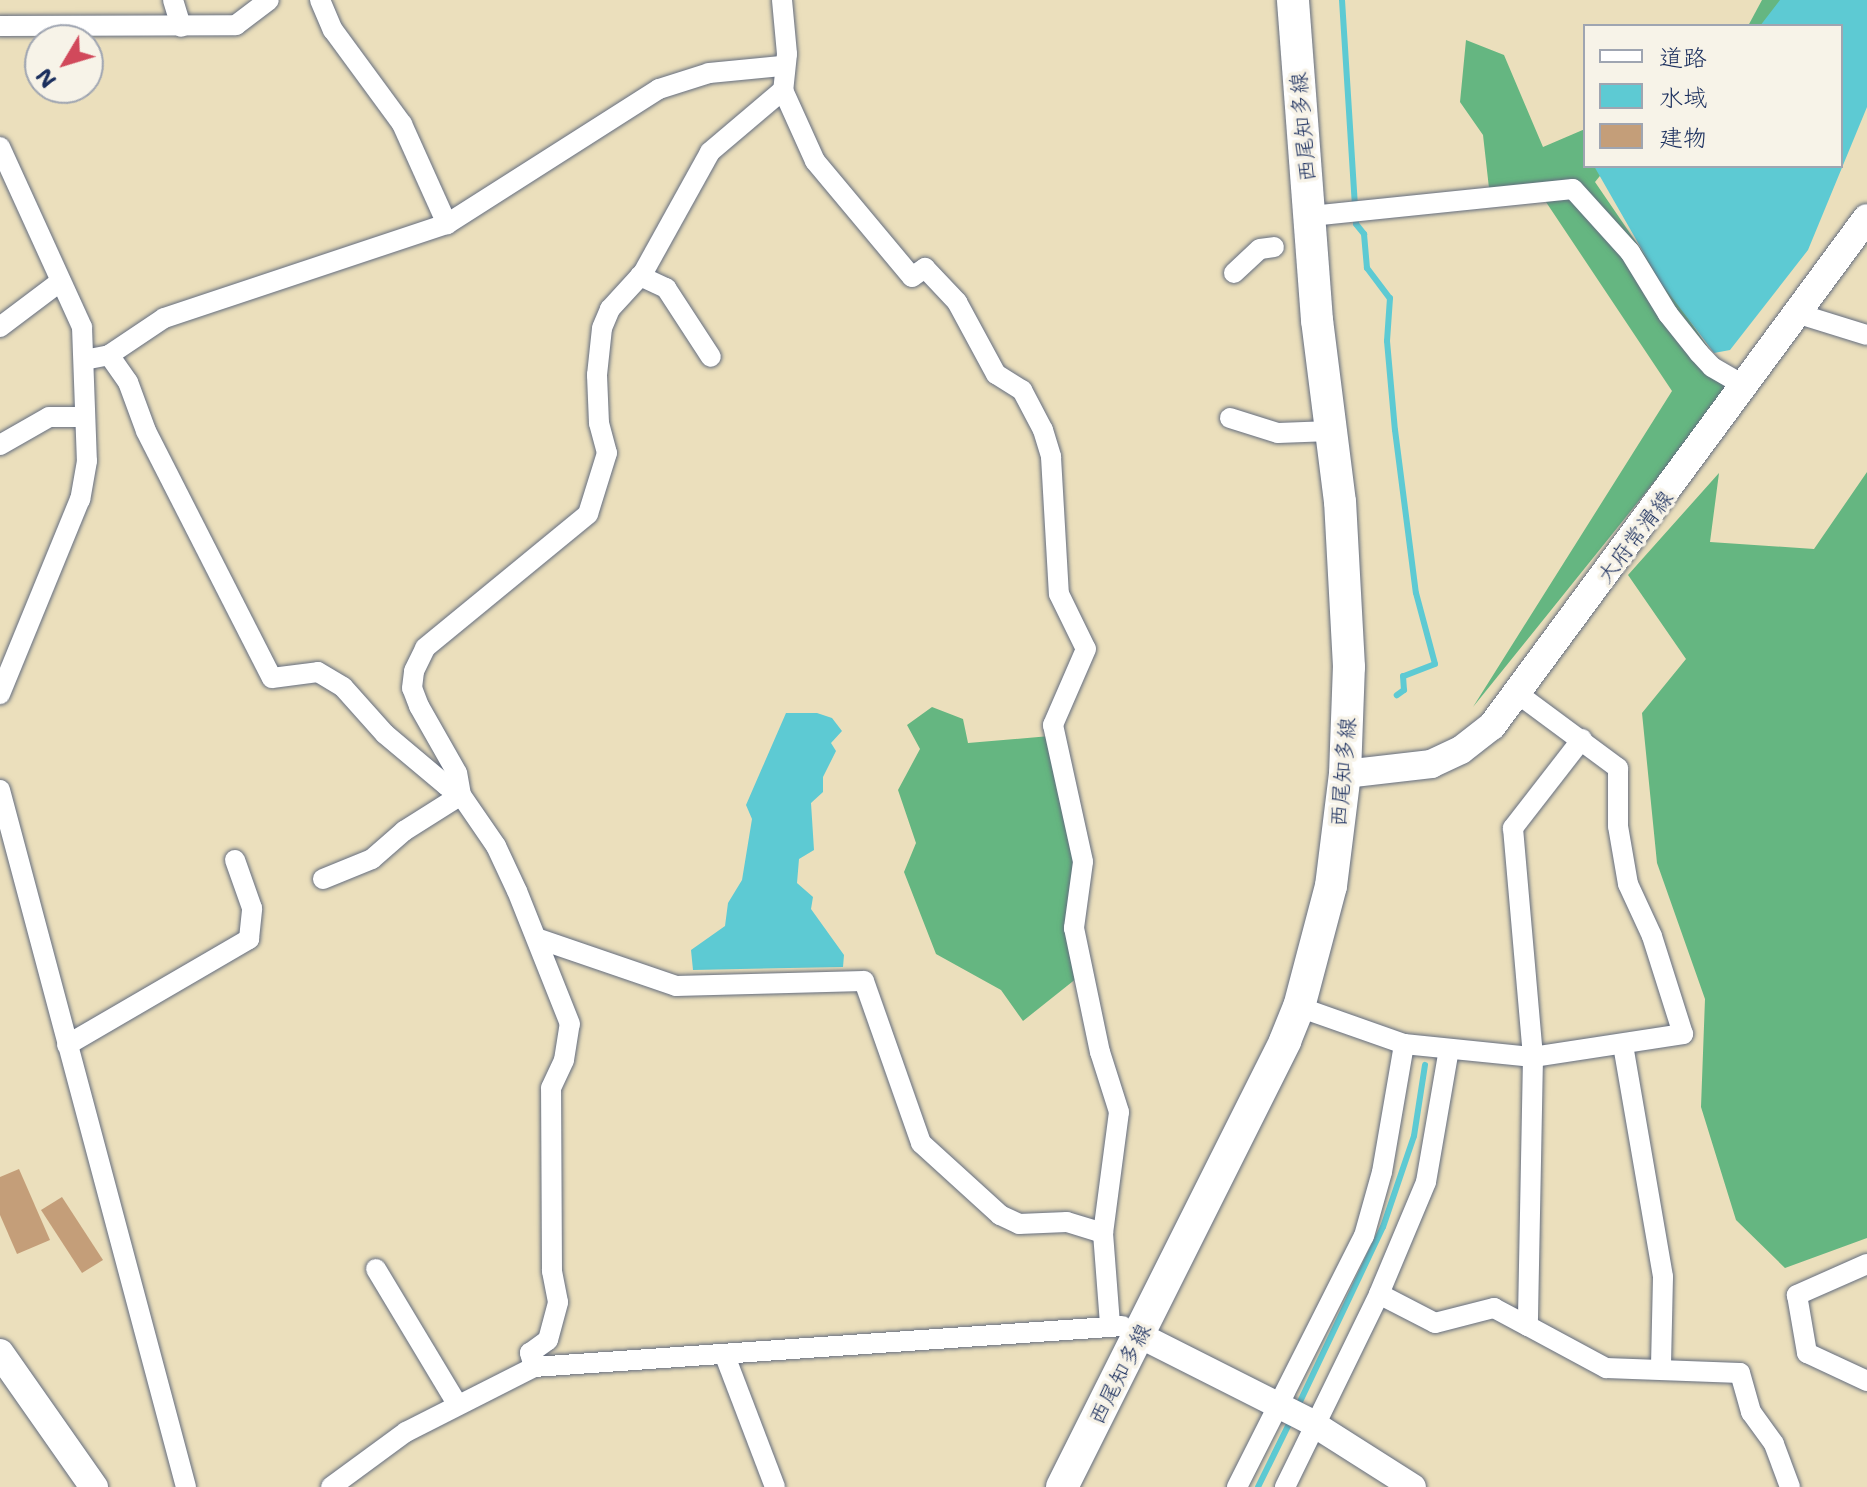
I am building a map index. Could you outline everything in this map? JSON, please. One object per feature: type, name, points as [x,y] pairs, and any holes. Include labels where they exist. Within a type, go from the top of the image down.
[{"type":"main road","name":"西尾知多線","points":[[1062,1487],[1125,1330],[1299,1007],[1331,886],[1345,774],[1349,667],[1331,431],[1317,320],[1293,0]]},
{"type":"main road","name":"大府常滑線","points":[[1345,774],[1431,764],[1461,750],[1492,726],[1746,387],[1867,218]]},
{"type":"main road","points":[[0,1353],[94,1487]]},
{"type":"street","points":[[173,0],[181,27]]},
{"type":"street","points":[[0,26],[236,25],[269,0]]},
{"type":"street","points":[[320,0],[333,30],[402,124],[447,224]]},
{"type":"street","points":[[782,0],[787,54],[782,66],[783,90],[826,176],[912,277],[925,268],[957,302],[996,374],[1022,390],[1043,430],[1051,457],[1059,594],[1086,649],[1053,725],[1083,862],[1074,928],[1082,973],[1119,1112],[1103,1233],[1125,1330]]},
{"type":"street","points":[[84,360],[109,355],[164,318],[447,224],[659,89],[709,73],[782,66]]},
{"type":"street","points":[[534,1367],[530,1353],[548,1340],[558,1302],[552,1271],[551,1088],[564,1060],[570,1024],[539,939],[496,846],[459,791],[457,773],[412,688],[414,671],[425,648],[588,514],[607,453],[599,423],[602,328],[610,309],[640,276],[710,152],[783,90]]},
{"type":"street","points":[[0,147],[82,327],[87,461],[80,499],[0,694]]},
{"type":"street","points":[[1311,216],[1573,189],[1630,252],[1668,314],[1706,360],[1746,387]]},
{"type":"street","points":[[1234,273],[1260,249],[1274,247]]},
{"type":"street","points":[[640,276],[666,288],[711,357]]},
{"type":"street","points":[[0,327],[61,281]]},
{"type":"street","points":[[1799,314],[1867,335]]},
{"type":"street","points":[[109,355],[128,382],[146,431],[272,678],[318,672],[331,680],[385,734],[447,786],[459,791]]},
{"type":"street","points":[[0,445],[49,417],[83,417]]},
{"type":"street","points":[[1230,418],[1278,433],[1331,431]]},
{"type":"street","points":[[1299,1007],[1408,1045],[1533,1057],[1683,1034],[1652,936],[1628,884],[1618,826],[1618,768],[1518,694]]},
{"type":"street","points":[[1528,1326],[1533,1057],[1513,828],[1582,739]]},
{"type":"street","points":[[0,790],[186,1487]]},
{"type":"street","points":[[323,879],[372,859],[459,791]]},
{"type":"street","points":[[67,1045],[249,939],[252,908],[235,860]]},
{"type":"street","points":[[539,939],[676,986],[864,981],[921,1143],[1000,1215],[1019,1224],[1067,1222],[1103,1233]]},
{"type":"street","points":[[1237,1487],[1364,1236],[1382,1172],[1408,1045]]},
{"type":"street","points":[[1623,1045],[1663,1277],[1661,1368]]},
{"type":"street","points":[[1285,1487],[1312,1423],[1379,1294],[1426,1182],[1444,1048]]},
{"type":"street","points":[[1867,1264],[1797,1295],[1807,1353],[1867,1381]]},
{"type":"street","points":[[376,1269],[457,1404]]},
{"type":"street","points":[[1379,1294],[1435,1323],[1494,1308],[1606,1368],[1740,1373],[1751,1412],[1774,1444],[1790,1487]]},
{"type":"street","points":[[331,1487],[406,1432],[534,1367],[1125,1330],[1312,1423],[1413,1487]]},
{"type":"street","points":[[725,1356],[775,1487]]},
{"type":"green space","points":[[1762,0],[1818,0],[1796,24],[1749,24]]},
{"type":"green space","points":[[1466,40],[1504,55],[1543,147],[1583,130],[1583,168],[1606,168],[1595,182],[1733,384],[1473,707],[1672,391],[1542,196],[1490,197],[1483,135],[1460,102]]},
{"type":"green space","points":[[1867,472],[1867,1238],[1785,1268],[1736,1220],[1701,1107],[1705,999],[1657,863],[1642,713],[1686,659],[1628,575],[1719,473],[1710,542],[1814,549]]},
{"type":"green space","points":[[932,707],[963,719],[968,743],[1050,736],[1089,848],[1077,978],[1023,1021],[1001,990],[936,954],[904,872],[916,843],[898,790],[920,749],[907,725]]},
{"type":"water","points":[[1780,0],[1867,0],[1867,107],[1843,165],[1843,24],[1762,24]]},
{"type":"water","points":[[1595,168],[1842,168],[1808,250],[1730,350],[1714,353],[1661,283]]},
{"type":"water","points":[[786,713],[817,713],[832,718],[842,731],[831,743],[836,751],[823,777],[823,792],[811,803],[814,850],[799,859],[797,883],[813,897],[811,909],[844,955],[843,967],[693,970],[691,950],[725,926],[728,903],[742,880],[752,819],[746,805]]},
{"type":"building","points":[[19,1169],[50,1240],[17,1254],[0,1215],[0,1177]]},
{"type":"building","points":[[62,1197],[103,1260],[82,1273],[41,1210]]},
{"type":"waterway","points":[[1342,0],[1356,224],[1364,234],[1367,268],[1390,298],[1387,341],[1395,430],[1416,593],[1435,664],[1403,676],[1404,690],[1397,695]]},
{"type":"waterway","points":[[1297,1408],[1383,1227],[1414,1136],[1425,1065]]},
{"type":"waterway","points":[[1258,1487],[1292,1418]]}]
